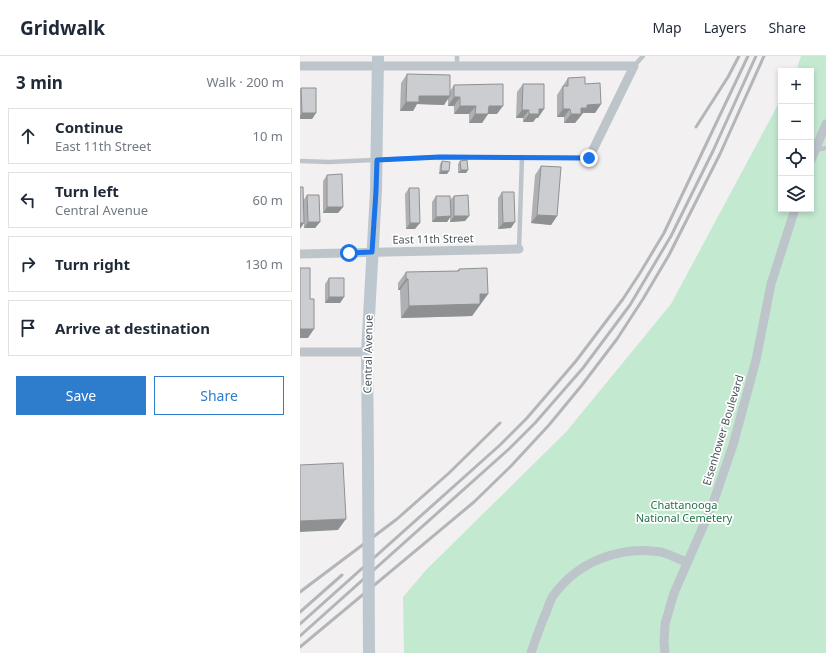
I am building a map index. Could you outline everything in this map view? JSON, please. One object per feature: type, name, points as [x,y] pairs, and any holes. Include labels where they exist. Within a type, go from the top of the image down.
[{"type":"main road","name":"Central Avenue","points":[[369,653],[367,352],[376,191],[378,61]]},
{"type":"street","points":[[300,66],[378,61],[457,66],[634,66],[589,158]]},
{"type":"street","points":[[814,150],[826,124]]},
{"type":"street","name":"Eisenhower Boulevard","points":[[665,653],[665,624],[674,593],[712,506],[733,445],[756,360],[771,284],[794,212]]},
{"type":"street","name":"East 11th Street","points":[[300,254],[519,249]]},
{"type":"street","points":[[300,352],[367,352]]},
{"type":"street","points":[[531,653],[552,597],[566,581],[583,567],[598,559],[619,552],[662,552],[687,562]]},
{"type":"lane","points":[[457,56],[457,66]]},
{"type":"lane","points":[[634,66],[643,56]]},
{"type":"lane","points":[[814,150],[826,148]]},
{"type":"lane","points":[[300,161],[329,162],[440,157],[589,158]]},
{"type":"lane","points":[[519,249],[522,157]]},
{"type":"green space","name":"Chattanooga National Cemetery","points":[[801,56],[826,56],[826,653],[404,653],[403,597],[426,570],[566,432],[671,304],[778,105],[778,212],[814,212],[814,68],[797,68]]},
{"type":"building","points":[[407,74],[450,75],[450,96],[419,96],[419,102],[406,102]]},
{"type":"building","points":[[585,77],[585,84],[600,83],[601,104],[587,105],[587,108],[581,108],[581,114],[571,114],[570,109],[563,109],[563,86],[568,86],[568,78]]},
{"type":"building","points":[[503,84],[503,106],[489,106],[488,114],[475,114],[476,106],[460,106],[460,97],[454,97],[454,85]]},
{"type":"building","points":[[523,84],[544,84],[544,109],[539,109],[539,114],[529,114],[529,110],[522,110]]},
{"type":"building","points":[[301,88],[316,88],[316,113],[302,113]]},
{"type":"building","points":[[467,160],[468,170],[461,170],[460,161]]},
{"type":"building","points":[[442,161],[450,162],[449,171],[441,171]]},
{"type":"building","points":[[541,166],[561,167],[557,216],[537,215]]},
{"type":"building","points":[[342,174],[343,207],[327,207],[327,175]]},
{"type":"building","points":[[300,187],[303,187],[304,223],[300,223]]},
{"type":"building","points":[[409,188],[419,188],[420,223],[410,223]]},
{"type":"building","points":[[502,192],[514,192],[515,222],[503,223]]},
{"type":"building","points":[[307,195],[319,195],[320,222],[308,222]]},
{"type":"building","points":[[468,195],[469,216],[454,216],[454,196]]},
{"type":"building","points":[[436,196],[450,196],[451,216],[436,217]]},
{"type":"building","points":[[300,268],[310,268],[310,299],[314,299],[314,329],[300,329]]},
{"type":"building","points":[[487,268],[488,294],[480,294],[480,304],[409,306],[408,279],[406,279],[406,272],[459,271],[459,269]]},
{"type":"building","points":[[329,278],[344,278],[344,297],[329,297]]},
{"type":"building","points":[[343,463],[346,519],[300,521],[300,465]]},
{"type":"railway","points":[[696,127],[728,77],[739,56]]},
{"type":"railway","points":[[300,624],[500,445],[527,418],[576,361],[623,299],[664,233],[748,56]]},
{"type":"railway","points":[[300,636],[510,448],[535,423],[583,368],[630,305],[671,236],[713,151],[756,56]]},
{"type":"railway","points":[[300,647],[474,502],[511,466],[549,425],[582,385],[617,339],[669,255],[720,154],[764,56]]},
{"type":"railway","points":[[300,592],[397,519],[449,473],[500,423]]},
{"type":"railway","points":[[300,612],[342,575]]},
{"type":"route","points":[[349,253],[372,252],[377,160],[440,157],[589,158]]}]
